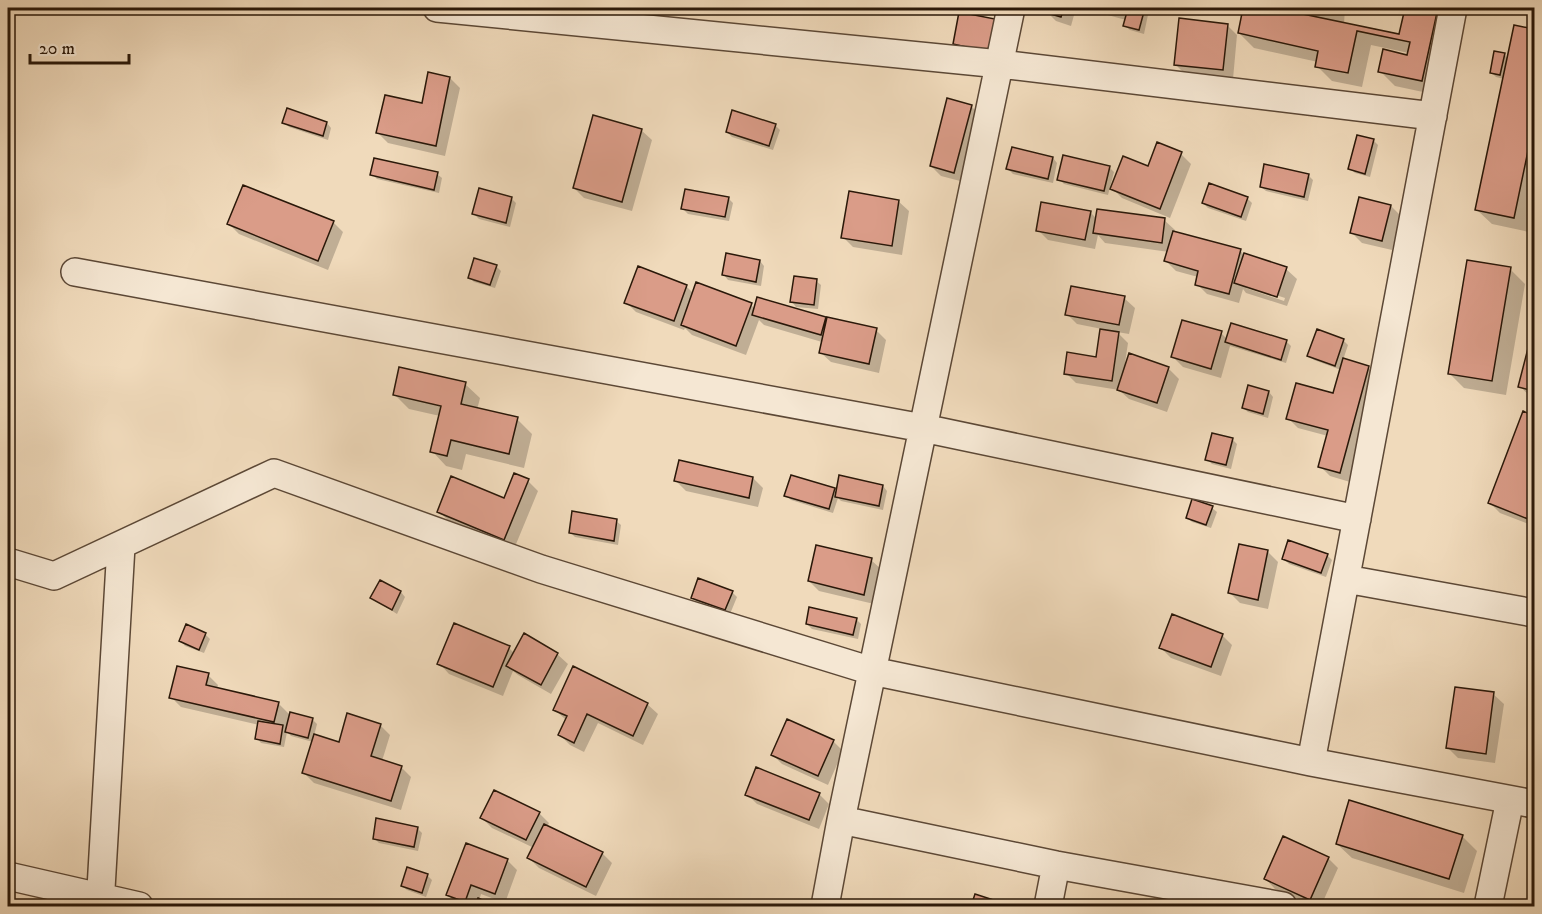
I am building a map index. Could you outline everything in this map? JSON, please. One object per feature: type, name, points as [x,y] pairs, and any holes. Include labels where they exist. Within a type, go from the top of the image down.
[{"type":"street","points":[[437,8],[999,64],[1433,116]]},
{"type":"street","points":[[825,906],[1011,8]]},
{"type":"street","points":[[1311,762],[1454,8]]},
{"type":"street","points":[[75,272],[923,428],[1357,519]]},
{"type":"street","points":[[8,562],[54,576],[274,473],[541,569],[872,671],[1311,762],[1522,802],[1488,906]]},
{"type":"street","points":[[100,902],[121,546]]},
{"type":"street","points":[[1346,579],[1534,613]]},
{"type":"street","points":[[841,820],[1056,865],[1283,906]]},
{"type":"street","points":[[1048,906],[1056,865]]},
{"type":"street","points":[[8,876],[100,902],[139,906]]},
{"type":"building","points":[[1045,8],[1064,8],[1061,17],[1044,12]]},
{"type":"building","points":[[1128,8],[1145,8],[1139,30],[1123,26]]},
{"type":"building","points":[[1243,8],[1274,8],[1399,34],[1405,8],[1438,8],[1422,81],[1378,72],[1383,49],[1407,55],[1410,42],[1357,31],[1348,73],[1315,67],[1318,51],[1238,33]]},
{"type":"building","points":[[1287,8],[1334,8],[1334,12]]},
{"type":"building","points":[[959,12],[995,19],[988,52],[953,44]]},
{"type":"building","points":[[1179,18],[1228,24],[1223,70],[1174,65]]},
{"type":"building","points":[[1514,25],[1534,29],[1534,122],[1514,218],[1475,210]]},
{"type":"building","points":[[1494,51],[1505,53],[1500,75],[1490,73]]},
{"type":"building","points":[[428,72],[450,77],[436,146],[376,133],[385,95],[422,103]]},
{"type":"building","points":[[947,98],[972,105],[954,173],[930,166]]},
{"type":"building","points":[[287,108],[327,122],[323,136],[282,123]]},
{"type":"building","points":[[732,110],[776,124],[769,146],[726,132]]},
{"type":"building","points":[[593,115],[642,129],[622,202],[573,188]]},
{"type":"building","points":[[1357,135],[1374,139],[1365,174],[1348,169]]},
{"type":"building","points":[[1157,142],[1182,152],[1160,209],[1110,189],[1123,156],[1148,166]]},
{"type":"building","points":[[1012,147],[1053,157],[1048,179],[1006,169]]},
{"type":"building","points":[[1063,155],[1110,166],[1104,191],[1057,180]]},
{"type":"building","points":[[374,158],[438,172],[434,190],[370,175]]},
{"type":"building","points":[[1264,164],[1309,174],[1304,197],[1260,187]]},
{"type":"building","points":[[1209,183],[1248,197],[1241,217],[1202,203]]},
{"type":"building","points":[[243,185],[334,221],[318,261],[227,224]]},
{"type":"building","points":[[479,188],[512,197],[506,223],[472,214]]},
{"type":"building","points":[[685,189],[729,197],[725,217],[681,209]]},
{"type":"building","points":[[849,191],[899,200],[892,246],[841,238]]},
{"type":"building","points":[[1359,197],[1391,205],[1382,241],[1350,233]]},
{"type":"building","points":[[1041,202],[1091,211],[1085,240],[1036,231]]},
{"type":"building","points":[[1097,209],[1165,218],[1162,243],[1093,233]]},
{"type":"building","points":[[1173,231],[1241,249],[1229,294],[1195,285],[1198,271],[1164,261]]},
{"type":"building","points":[[726,253],[760,260],[756,282],[722,275]]},
{"type":"building","points":[[1244,253],[1287,267],[1277,297],[1234,283]]},
{"type":"building","points":[[474,258],[497,265],[490,285],[468,278]]},
{"type":"building","points":[[1467,260],[1511,267],[1492,381],[1448,374]]},
{"type":"building","points":[[638,266],[687,285],[674,321],[624,303]]},
{"type":"building","points":[[794,276],[817,279],[814,305],[790,302]]},
{"type":"building","points":[[696,282],[752,303],[736,346],[681,325]]},
{"type":"building","points":[[1071,286],[1125,296],[1119,325],[1065,315]]},
{"type":"building","points":[[757,297],[826,317],[821,335],[752,315]]},
{"type":"building","points":[[827,317],[877,328],[869,364],[819,353]]},
{"type":"building","points":[[1182,320],[1222,331],[1211,369],[1171,357]]},
{"type":"building","points":[[1231,323],[1287,340],[1281,360],[1225,342]]},
{"type":"building","points":[[1534,325],[1534,391],[1518,387]]},
{"type":"building","points":[[1100,329],[1119,332],[1112,381],[1064,374],[1067,352],[1096,357]]},
{"type":"building","points":[[1317,329],[1344,339],[1335,366],[1307,356]]},
{"type":"building","points":[[1129,353],[1169,367],[1157,403],[1117,390]]},
{"type":"building","points":[[1343,358],[1369,366],[1340,473],[1318,467],[1328,430],[1286,419],[1296,383],[1333,393]]},
{"type":"building","points":[[399,367],[466,382],[461,404],[518,417],[509,454],[451,440],[447,456],[430,452],[441,406],[393,395]]},
{"type":"building","points":[[1248,385],[1269,391],[1263,414],[1242,408]]},
{"type":"building","points":[[1523,411],[1534,416],[1534,502],[1528,519],[1488,503]]},
{"type":"building","points":[[1212,433],[1233,438],[1226,465],[1205,460]]},
{"type":"building","points":[[679,460],[753,477],[749,498],[674,481]]},
{"type":"building","points":[[514,473],[529,479],[504,540],[437,512],[451,476],[504,498]]},
{"type":"building","points":[[791,475],[835,488],[829,509],[784,496]]},
{"type":"building","points":[[839,475],[883,485],[879,506],[835,497]]},
{"type":"building","points":[[1192,499],[1213,506],[1206,525],[1186,518]]},
{"type":"building","points":[[572,511],[617,519],[614,541],[569,533]]},
{"type":"building","points":[[1288,540],[1328,554],[1321,573],[1282,559]]},
{"type":"building","points":[[1239,544],[1268,550],[1258,600],[1228,593]]},
{"type":"building","points":[[816,545],[872,558],[864,595],[808,581]]},
{"type":"building","points":[[698,578],[733,591],[725,610],[691,598]]},
{"type":"building","points":[[380,580],[401,591],[392,610],[370,598]]},
{"type":"building","points":[[809,607],[857,618],[853,635],[806,624]]},
{"type":"building","points":[[1172,614],[1223,634],[1211,667],[1159,648]]},
{"type":"building","points":[[454,623],[510,646],[493,687],[437,664]]},
{"type":"building","points":[[186,624],[206,633],[199,650],[179,641]]},
{"type":"building","points":[[524,633],[558,653],[541,685],[506,666]]},
{"type":"building","points":[[177,666],[209,673],[206,685],[279,702],[274,722],[169,698]]},
{"type":"building","points":[[573,666],[648,703],[633,736],[587,714],[574,743],[558,735],[567,716],[553,710]]},
{"type":"building","points":[[1455,687],[1494,692],[1486,754],[1446,748]]},
{"type":"building","points":[[290,712],[313,718],[308,738],[285,732]]},
{"type":"building","points":[[347,713],[381,724],[371,756],[402,766],[391,801],[302,773],[314,734],[339,742]]},
{"type":"building","points":[[787,719],[834,740],[818,776],[771,755]]},
{"type":"building","points":[[258,721],[283,725],[280,744],[255,739]]},
{"type":"building","points":[[756,767],[820,793],[809,820],[745,795]]},
{"type":"building","points":[[494,790],[540,812],[526,840],[480,818]]},
{"type":"building","points":[[1349,800],[1463,835],[1449,879],[1336,844]]},
{"type":"building","points":[[376,818],[418,827],[414,847],[373,839]]},
{"type":"building","points":[[544,824],[603,852],[586,887],[527,858]]},
{"type":"building","points":[[1283,836],[1329,857],[1310,900],[1264,879]]},
{"type":"building","points":[[466,843],[508,859],[495,894],[471,885],[465,902],[446,895]]},
{"type":"building","points":[[407,867],[428,874],[422,893],[401,886]]},
{"type":"building","points":[[975,894],[1012,906],[971,906]]},
{"type":"building","points":[[478,898],[495,906],[474,906]]}]
